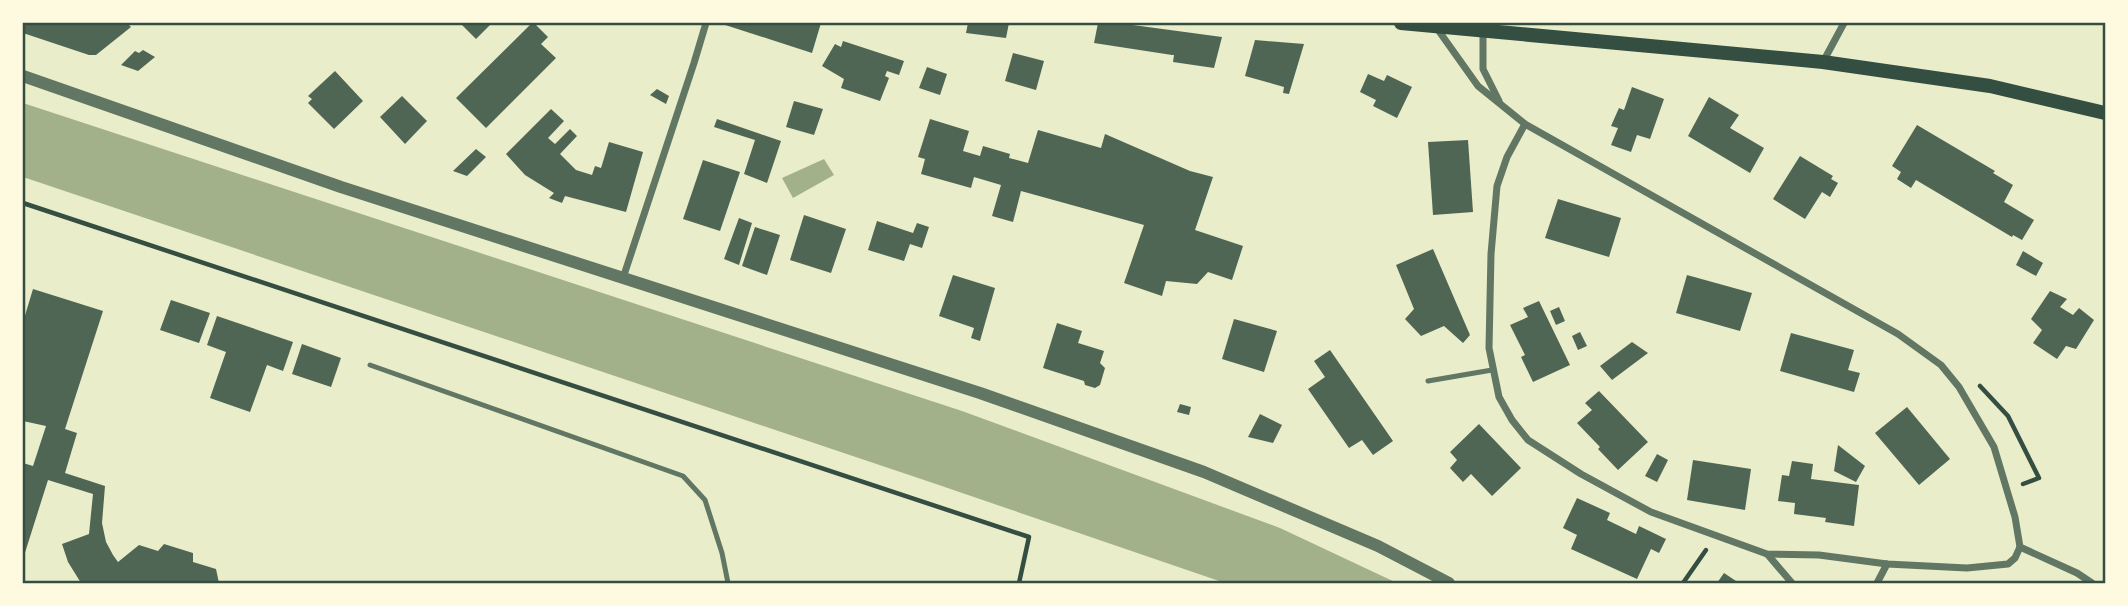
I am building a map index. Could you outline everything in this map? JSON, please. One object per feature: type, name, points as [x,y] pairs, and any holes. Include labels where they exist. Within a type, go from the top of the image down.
[{"type":"main road","points":[[1401,23],[1823,62],[1990,86],[2105,113]]},
{"type":"street","points":[[623,278],[706,23]]},
{"type":"street","points":[[1823,62],[1844,23]]},
{"type":"street","points":[[1435,26],[1478,86],[1525,124],[1898,334],[1941,365],[1959,387],[1994,447],[2015,517],[2020,547],[2015,558],[2008,564],[1967,568],[1887,564],[1819,555],[1767,554],[1651,512],[1581,474],[1528,440],[1499,397],[1489,348],[1490,254],[1497,186],[1507,157],[1525,124]]},
{"type":"street","points":[[1483,31],[1483,69],[1504,107]]},
{"type":"street","points":[[23,76],[315,178],[980,393],[1204,471],[1378,547],[1449,583]]},
{"type":"street","points":[[2020,547],[2077,573],[2092,583]]},
{"type":"street","points":[[1767,554],[1792,583]]},
{"type":"street","points":[[1877,583],[1887,564]]},
{"type":"lane","points":[[370,365],[683,476],[705,500],[722,553],[728,583]]},
{"type":"lane","points":[[1428,381],[1492,370]]},
{"type":"path","points":[[23,203],[1029,537],[1019,583]]},
{"type":"path","points":[[1974,381],[2008,416],[2039,478],[2017,486]]},
{"type":"path","points":[[1683,583],[1716,536]]},
{"type":"shaded area","points":[[23,103],[962,411],[1280,528],[1397,583],[1225,583],[23,177]]},
{"type":"shaded area","points":[[824,159],[834,175],[793,198],[782,178]]},
{"type":"building","points":[[23,23],[127,23],[131,27],[96,55],[89,55],[23,33]]},
{"type":"building","points":[[460,23],[492,23],[476,39]]},
{"type":"building","points":[[532,23],[548,37],[541,44],[556,58],[486,128],[456,98]]},
{"type":"building","points":[[719,23],[821,23],[812,53]]},
{"type":"building","points":[[968,23],[1009,23],[1006,38],[966,33]]},
{"type":"building","points":[[1098,23],[1118,23],[1222,37],[1214,68],[1173,62],[1174,55],[1094,43]]},
{"type":"building","points":[[1255,40],[1304,44],[1289,94],[1283,93],[1284,87],[1245,76]]},
{"type":"building","points":[[843,41],[904,61],[899,75],[887,71],[885,76],[889,78],[880,101],[841,88],[844,79],[822,66],[835,44],[841,47]]},
{"type":"building","points":[[143,50],[155,57],[138,71],[121,65],[135,51],[139,53]]},
{"type":"building","points":[[1013,53],[1044,61],[1036,90],[1005,81]]},
{"type":"building","points":[[927,67],[947,74],[940,95],[919,88]]},
{"type":"building","points":[[335,71],[363,101],[334,129],[308,103],[312,99],[308,96]]},
{"type":"building","points":[[1368,74],[1384,81],[1387,75],[1412,87],[1397,118],[1373,106],[1376,100],[1360,92]]},
{"type":"building","points":[[1632,87],[1664,99],[1650,139],[1637,135],[1631,152],[1611,145],[1618,128],[1611,126],[1619,108],[1624,110]]},
{"type":"building","points":[[657,89],[669,96],[666,104],[650,95]]},
{"type":"building","points":[[402,96],[427,121],[405,144],[380,117]]},
{"type":"building","points":[[1709,97],[1739,115],[1730,128],[1764,148],[1750,173],[1688,136]]},
{"type":"building","points":[[794,101],[823,109],[814,135],[786,127]]},
{"type":"building","points":[[551,109],[564,121],[548,138],[555,144],[570,129],[577,136],[560,154],[576,170],[592,175],[595,166],[601,168],[609,142],[643,152],[626,212],[565,196],[562,203],[549,198],[554,193],[525,175],[506,154]]},
{"type":"building","points":[[717,119],[781,141],[767,183],[744,174],[755,140],[714,127]]},
{"type":"building","points":[[930,119],[969,131],[963,151],[980,156],[983,146],[1028,163],[1038,130],[1101,148],[1105,134],[1190,171],[1213,177],[1195,230],[1243,246],[1232,280],[1208,272],[1197,284],[1166,281],[1162,296],[1124,283],[1144,225],[1021,191],[1013,222],[992,216],[1001,185],[974,177],[971,188],[921,174],[925,159],[918,157]]},
{"type":"building","points":[[1917,125],[1995,171],[1993,173],[2013,185],[2004,202],[2034,220],[2022,240],[2013,235],[2012,237],[1916,180],[1911,188],[1897,179],[1901,172],[1892,166]]},
{"type":"building","points":[[1468,140],[1473,212],[1433,215],[1428,142]]},
{"type":"building","points":[[476,149],[486,157],[467,176],[453,171]]},
{"type":"building","points":[[1800,156],[1833,176],[1831,179],[1838,183],[1830,197],[1822,192],[1805,219],[1773,199]]},
{"type":"building","points":[[703,160],[740,172],[720,231],[683,219]]},
{"type":"building","points":[[1558,199],[1621,218],[1609,257],[1545,238]]},
{"type":"building","points":[[804,215],[846,229],[831,273],[790,260]]},
{"type":"building","points":[[739,218],[752,223],[739,265],[724,259]]},
{"type":"building","points":[[877,221],[913,233],[917,223],[929,227],[922,248],[910,244],[904,261],[868,250]]},
{"type":"building","points":[[755,227],[780,235],[767,275],[742,266]]},
{"type":"building","points":[[1433,249],[1470,335],[1463,343],[1444,326],[1421,336],[1405,319],[1414,309],[1396,265]]},
{"type":"building","points":[[2023,251],[2043,263],[2036,276],[2016,265]]},
{"type":"building","points":[[953,275],[995,288],[980,341],[971,338],[974,328],[939,316]]},
{"type":"building","points":[[1687,275],[1752,293],[1740,331],[1676,313]]},
{"type":"building","points":[[33,289],[103,311],[65,429],[77,433],[65,473],[105,486],[102,523],[106,542],[113,555],[118,562],[139,545],[158,551],[164,544],[193,553],[193,562],[216,569],[219,583],[81,583],[68,562],[62,544],[89,534],[93,494],[48,480],[23,559],[23,463],[33,466],[46,426],[23,421],[23,322]]},
{"type":"building","points":[[2050,291],[2067,299],[2060,307],[2073,315],[2079,308],[2094,320],[2076,349],[2066,346],[2057,359],[2033,343],[2042,330],[2031,319]]},
{"type":"building","points":[[171,300],[210,313],[199,343],[160,330]]},
{"type":"building","points":[[1539,301],[1570,365],[1533,382],[1521,357],[1525,355],[1510,325],[1528,317],[1523,308]]},
{"type":"building","points":[[1559,307],[1565,321],[1556,325],[1550,311]]},
{"type":"building","points":[[217,316],[293,342],[283,371],[267,365],[250,412],[210,398],[226,352],[207,345]]},
{"type":"building","points":[[1234,319],[1277,331],[1264,372],[1222,359]]},
{"type":"building","points":[[1057,323],[1082,331],[1078,343],[1104,351],[1100,363],[1105,368],[1100,385],[1095,388],[1085,385],[1084,381],[1043,368]]},
{"type":"building","points":[[1580,332],[1587,346],[1578,350],[1572,336]]},
{"type":"building","points":[[1791,333],[1854,350],[1848,370],[1860,373],[1854,392],[1780,371]]},
{"type":"building","points":[[1632,342],[1648,353],[1612,380],[1600,366]]},
{"type":"building","points":[[302,344],[341,358],[331,387],[292,374]]},
{"type":"building","points":[[1330,350],[1393,441],[1373,455],[1362,440],[1349,448],[1308,389],[1325,377],[1314,361]]},
{"type":"building","points":[[1599,391],[1648,442],[1618,470],[1577,423],[1592,410],[1585,403]]},
{"type":"building","points":[[1180,404],[1191,407],[1189,415],[1177,412]]},
{"type":"building","points":[[1907,407],[1950,459],[1919,485],[1875,433]]},
{"type":"building","points":[[1260,414],[1282,425],[1273,443],[1248,437]]},
{"type":"building","points":[[1479,424],[1521,468],[1492,496],[1471,474],[1463,482],[1450,468],[1457,460],[1450,452]]},
{"type":"building","points":[[1838,445],[1865,466],[1856,482],[1834,471]]},
{"type":"building","points":[[1657,454],[1668,460],[1657,482],[1645,476]]},
{"type":"building","points":[[1693,460],[1751,469],[1745,510],[1687,500]]},
{"type":"building","points":[[1792,461],[1813,464],[1811,479],[1859,485],[1854,526],[1825,522],[1826,518],[1794,514],[1795,503],[1778,501],[1782,475],[1789,476]]},
{"type":"building","points":[[1577,498],[1610,513],[1607,520],[1636,534],[1639,526],[1666,539],[1659,553],[1651,549],[1637,579],[1571,549],[1577,535],[1563,528]]},
{"type":"building","points":[[1724,573],[1739,583],[1717,583]]}]
